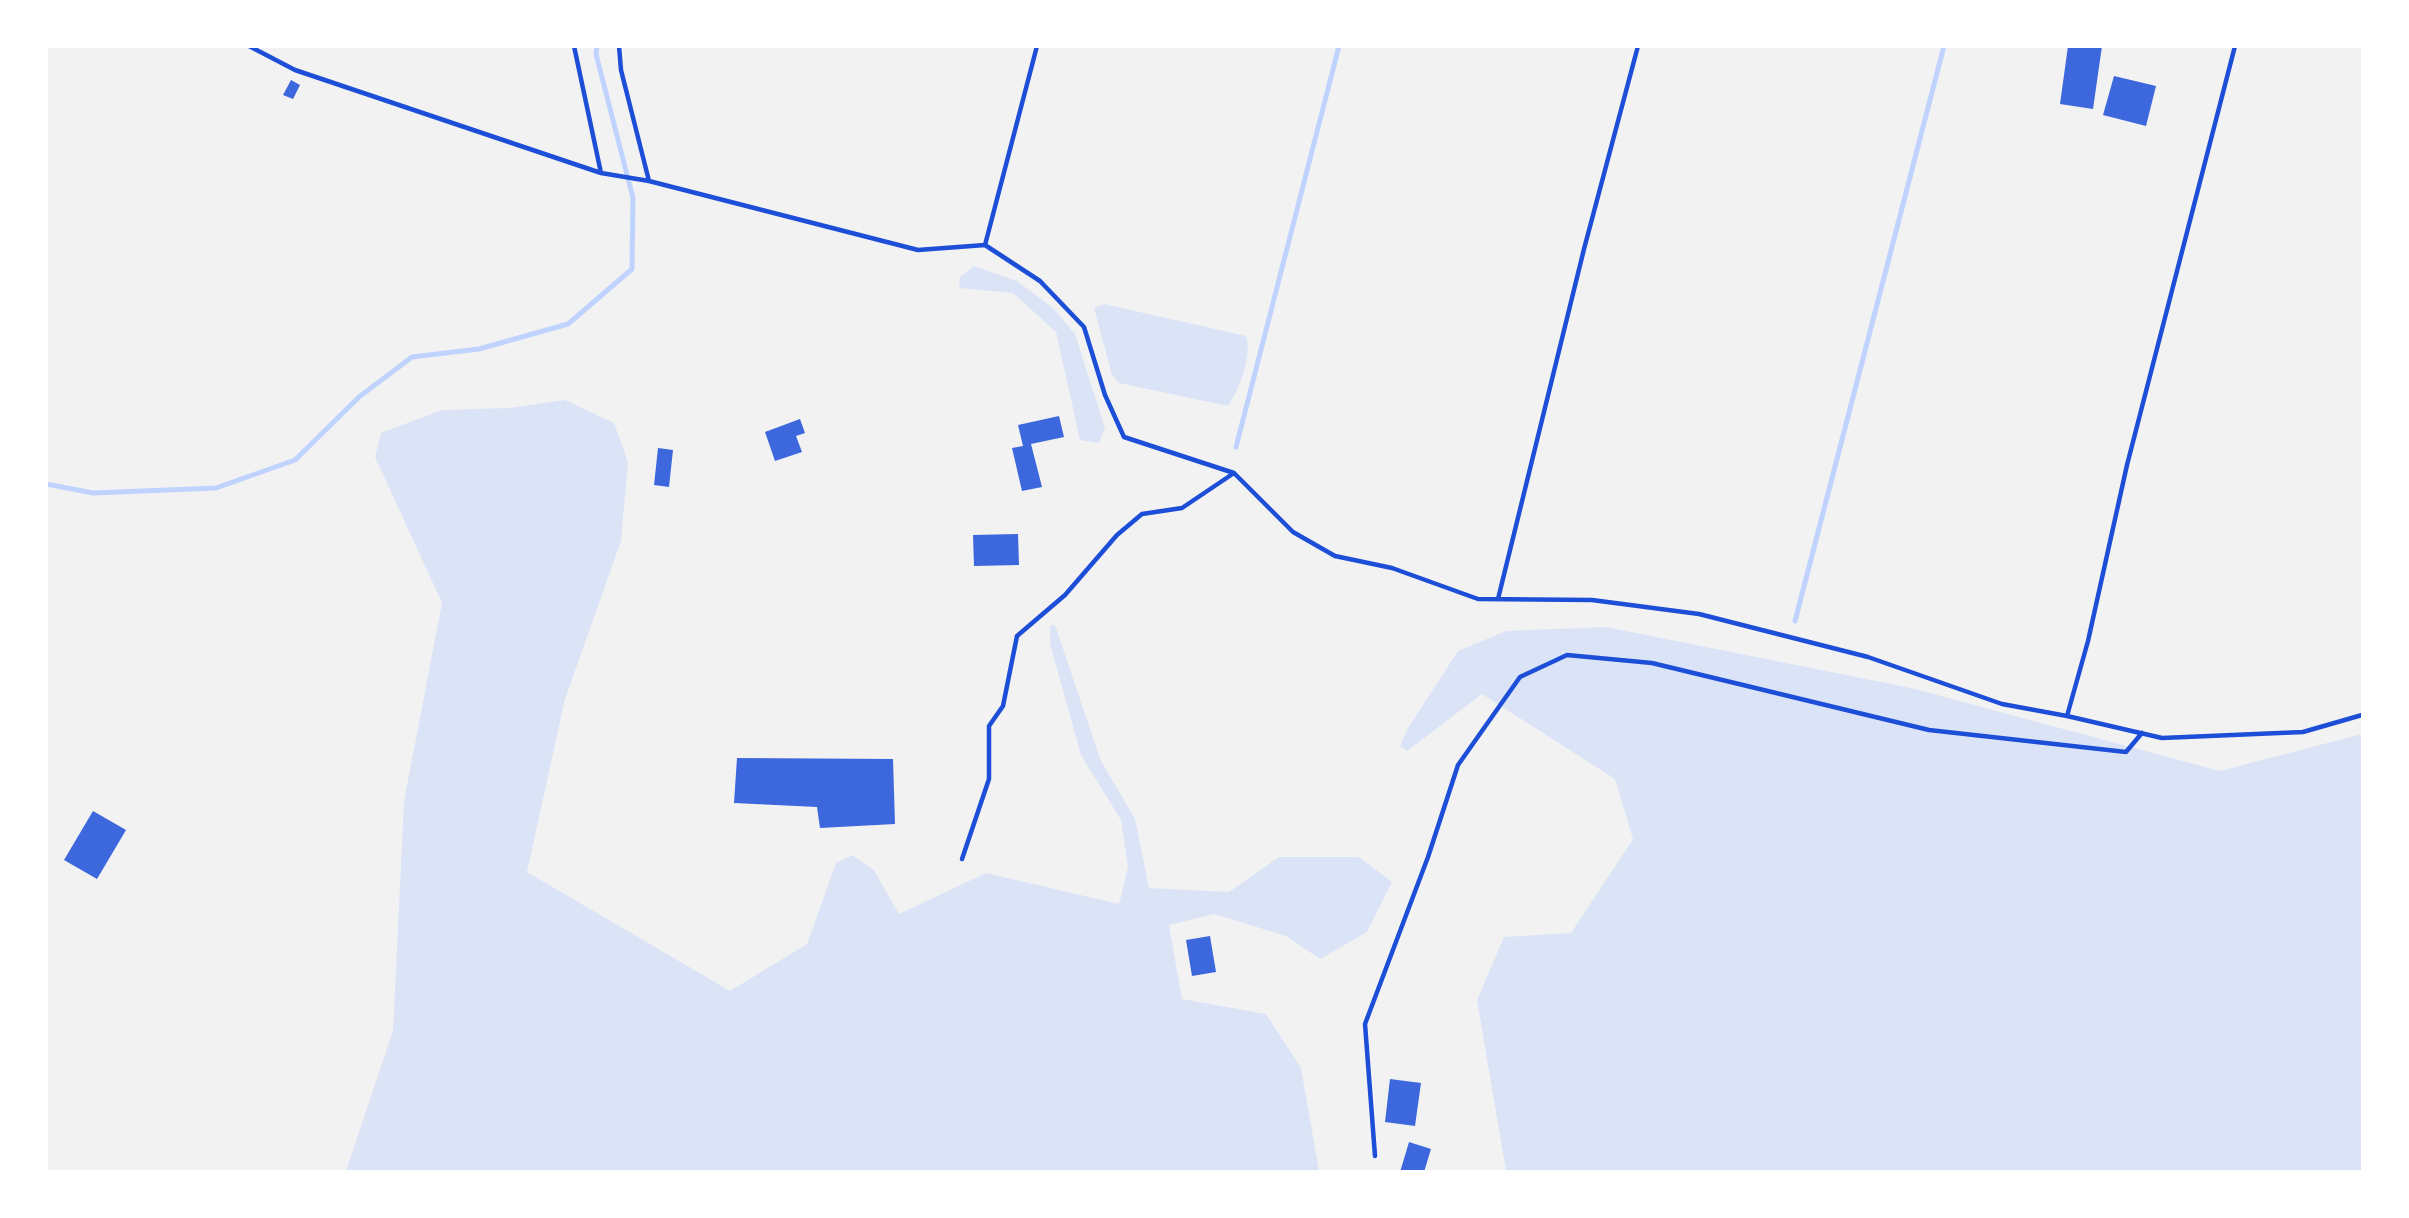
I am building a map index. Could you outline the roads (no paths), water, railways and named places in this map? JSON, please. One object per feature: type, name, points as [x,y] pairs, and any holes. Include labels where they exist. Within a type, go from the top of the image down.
[{"type":"lane","points":[[249,46],[295,70],[601,173],[649,181],[918,250],[985,245],[1040,281],[1084,327],[1105,395],[1124,437],[1234,473],[1293,532],[1335,556],[1392,568],[1478,599],[1592,600],[1699,614],[1868,657],[2002,704],[2162,738],[2303,732],[2362,715]]},
{"type":"lane","points":[[574,46],[601,173]]},
{"type":"lane","points":[[619,46],[621,70],[649,181]]},
{"type":"lane","points":[[985,245],[1037,46]]},
{"type":"lane","points":[[1498,599],[1584,249],[1638,46]]},
{"type":"lane","points":[[2067,716],[2088,641],[2130,454],[2235,46]]},
{"type":"lane","points":[[962,859],[989,779],[988,726],[1003,706],[1017,636],[1065,595],[1091,568],[1117,535],[1142,514],[1182,508],[1234,473]]},
{"type":"lane","points":[[1375,1156],[1365,1024],[1428,857],[1458,765],[1520,677],[1567,656],[1577,656],[1652,663],[1929,730],[2126,752],[2142,733]]},
{"type":"waterway","points":[[46,484],[93,493],[216,488],[295,460],[359,397],[412,357],[479,349],[568,324],[632,269],[633,198],[596,54],[597,46]]},
{"type":"waterway","points":[[1236,447],[1339,46]]},
{"type":"waterway","points":[[1795,621],[1944,46]]}]
